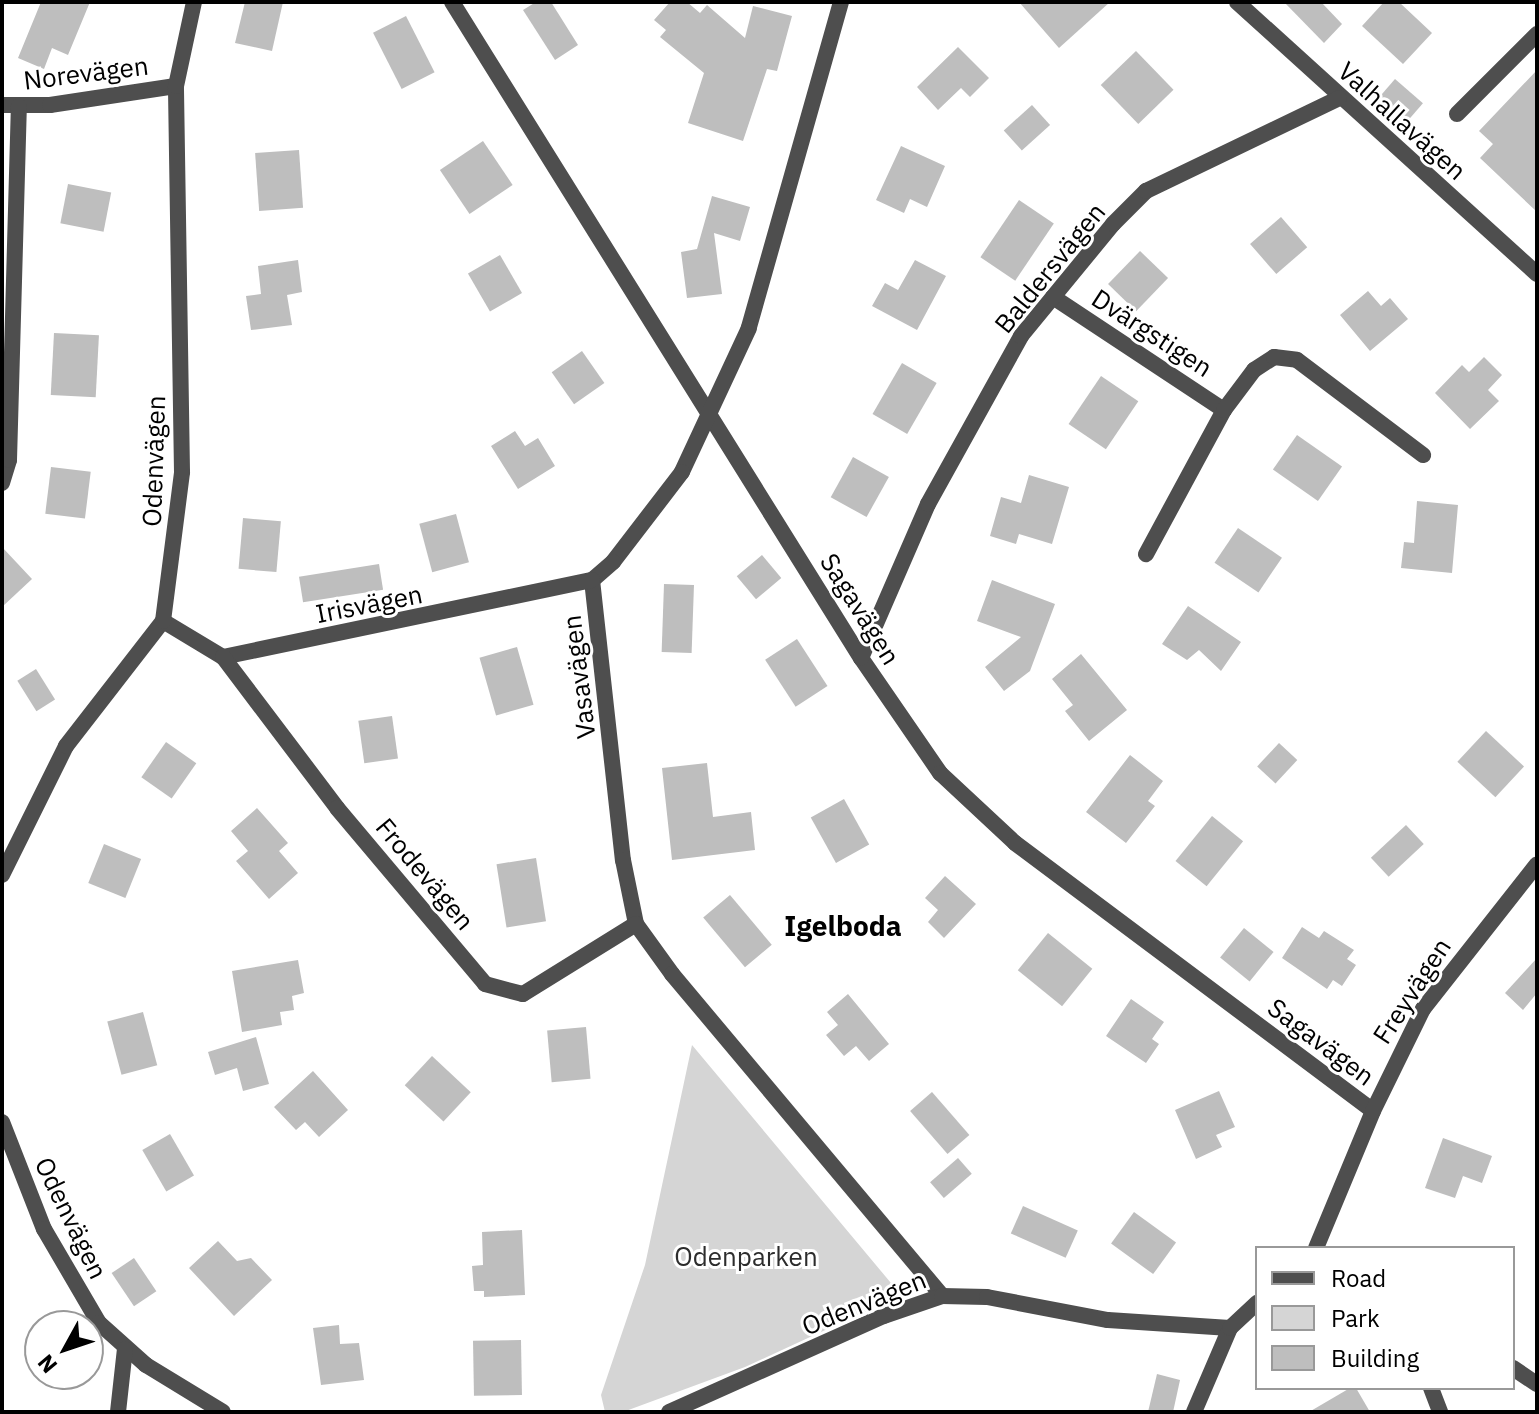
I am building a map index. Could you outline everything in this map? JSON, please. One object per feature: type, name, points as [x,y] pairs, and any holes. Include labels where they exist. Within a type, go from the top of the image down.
[{"type":"street","name":"Odenvägen","points":[[163,621],[182,472],[176,86],[194,2]]},
{"type":"street","name":"Sagavägen","points":[[452,2],[861,658],[940,773],[967,803],[1373,1111]]},
{"type":"street","name":"Vasavägen","points":[[841,2],[749,328],[712,415],[682,472],[613,562],[592,580],[623,860],[636,924],[672,974],[942,1296]]},
{"type":"street","name":"Valhallavägen","points":[[1237,2],[1339,98],[1537,274]]},
{"type":"street","points":[[1457,114],[1537,34]]},
{"type":"street","name":"Norevägen","points":[[10,105],[176,86]]},
{"type":"street","name":"Baldersvägen","points":[[861,658],[928,504],[1021,336],[1053,297],[1146,191],[1339,98]]},
{"type":"street","points":[[2,483],[9,460],[10,105]]},
{"type":"street","name":"Dvärgstigen","points":[[1053,297],[1224,410]]},
{"type":"street","name":"Dvärgstigen","points":[[1146,554],[1224,410],[1254,370],[1274,357],[1297,360],[1423,455]]},
{"type":"street","name":"Irisvägen","points":[[223,657],[592,580]]},
{"type":"street","points":[[2,875],[66,746],[163,621],[223,657]]},
{"type":"street","name":"Frodevägen","points":[[223,657],[337,808],[485,984],[523,994],[636,924]]},
{"type":"street","name":"Freyvägen","points":[[1324,1246],[1373,1111],[1423,1009],[1537,864]]},
{"type":"street","name":"Odenvägen","points":[[2,1122],[65,1271],[99,1323],[125,1349],[223,1412]]},
{"type":"street","name":"Odenvägen","points":[[669,1412],[884,1316],[942,1296],[987,1297],[1108,1320],[1230,1328]]},
{"type":"street","points":[[1194,1412],[1230,1328],[1255,1305]]},
{"type":"street","points":[[118,1412],[125,1349]]},
{"type":"street","points":[[1515,1369],[1537,1384]]},
{"type":"street","points":[[1432,1390],[1440,1412]]},
{"type":"green space","name":"Odenparken","points":[[692,1045],[901,1295],[745,1367],[623,1412],[605,1412],[601,1395],[645,1265]]},
{"type":"building","points":[[41,2],[90,2],[68,55],[52,48],[44,69],[18,58]]},
{"type":"building","points":[[245,2],[283,2],[272,51],[235,43]]},
{"type":"building","points":[[536,2],[551,2],[578,45],[555,60],[523,10]]},
{"type":"building","points":[[670,2],[687,2],[700,13],[707,5],[745,38],[753,6],[792,16],[777,71],[767,69],[743,141],[688,123],[704,73],[660,37],[666,30],[654,20]]},
{"type":"building","points":[[1019,2],[1110,2],[1059,48]]},
{"type":"building","points":[[1284,2],[1321,2],[1342,24],[1324,43]]},
{"type":"building","points":[[1384,2],[1399,2],[1432,33],[1403,64],[1362,26]]},
{"type":"building","points":[[406,16],[435,72],[402,89],[373,33]]},
{"type":"building","points":[[958,47],[989,78],[970,97],[961,88],[938,110],[917,87]]},
{"type":"building","points":[[1136,51],[1174,90],[1138,124],[1101,85]]},
{"type":"building","points":[[1537,70],[1537,212],[1480,158],[1493,144],[1479,131]]},
{"type":"building","points":[[1395,79],[1423,103],[1400,130],[1372,105]]},
{"type":"building","points":[[1032,105],[1050,125],[1022,150],[1004,130]]},
{"type":"building","points":[[483,141],[513,185],[470,214],[440,170]]},
{"type":"building","points":[[901,146],[945,166],[927,207],[910,199],[904,213],[876,200]]},
{"type":"building","points":[[299,150],[303,208],[259,211],[255,153]]},
{"type":"building","points":[[68,184],[111,192],[104,232],[60,223]]},
{"type":"building","points":[[712,196],[750,207],[740,241],[714,233],[722,294],[687,298],[681,252],[697,249]]},
{"type":"building","points":[[1019,200],[1054,223],[1015,281],[980,257]]},
{"type":"building","points":[[1281,217],[1307,247],[1276,274],[1250,244]]},
{"type":"building","points":[[1140,251],[1168,278],[1136,311],[1108,284]]},
{"type":"building","points":[[500,255],[522,293],[490,312],[468,274]]},
{"type":"building","points":[[298,260],[302,292],[287,295],[292,325],[251,330],[246,296],[261,294],[258,266]]},
{"type":"building","points":[[915,260],[946,276],[917,330],[872,306],[885,283],[898,290]]},
{"type":"building","points":[[1368,291],[1381,306],[1390,298],[1408,319],[1370,351],[1340,315]]},
{"type":"building","points":[[54,333],[99,335],[96,397],[51,395]]},
{"type":"building","points":[[582,351],[604,383],[574,404],[552,372]]},
{"type":"building","points":[[1484,357],[1502,375],[1488,390],[1499,401],[1470,429],[1435,393],[1462,365],[1469,372]]},
{"type":"building","points":[[902,363],[937,383],[907,434],[872,414]]},
{"type":"building","points":[[1101,376],[1138,401],[1106,449],[1069,424]]},
{"type":"building","points":[[515,431],[525,446],[538,438],[555,466],[518,489],[491,446]]},
{"type":"building","points":[[1297,435],[1342,467],[1318,501],[1273,469]]},
{"type":"building","points":[[853,457],[889,477],[867,517],[831,497]]},
{"type":"building","points":[[51,467],[91,472],[85,519],[45,514]]},
{"type":"building","points":[[1029,475],[1069,487],[1052,544],[1019,534],[1016,544],[990,536],[1001,497],[1021,503]]},
{"type":"building","points":[[1417,501],[1458,505],[1452,573],[1401,568],[1404,542],[1414,543]]},
{"type":"building","points":[[456,514],[469,562],[432,572],[419,524]]},
{"type":"building","points":[[243,518],[281,521],[276,572],[239,569]]},
{"type":"building","points":[[1238,528],[1282,558],[1258,592],[1215,563]]},
{"type":"building","points":[[2,547],[32,579],[2,607]]},
{"type":"building","points":[[762,555],[781,578],[756,599],[737,576]]},
{"type":"building","points":[[379,564],[383,590],[303,602],[299,577]]},
{"type":"building","points":[[992,580],[1055,604],[1030,671],[1004,691],[985,667],[1021,637],[977,621]]},
{"type":"building","points":[[664,584],[694,585],[692,653],[662,652]]},
{"type":"building","points":[[1188,606],[1241,642],[1221,671],[1199,650],[1187,660],[1162,644]]},
{"type":"building","points":[[797,639],[827,686],[796,707],[765,660]]},
{"type":"building","points":[[517,647],[534,705],[496,715],[480,658]]},
{"type":"building","points":[[1081,654],[1127,710],[1089,741],[1065,711],[1073,705],[1052,679]]},
{"type":"building","points":[[36,669],[55,700],[36,711],[17,681]]},
{"type":"building","points":[[392,716],[398,759],[364,763],[358,721]]},
{"type":"building","points":[[1486,731],[1524,766],[1495,797],[1457,762]]},
{"type":"building","points":[[166,742],[196,763],[172,798],[141,777]]},
{"type":"building","points":[[1279,743],[1297,760],[1275,783],[1257,766]]},
{"type":"building","points":[[1130,755],[1163,781],[1148,801],[1155,806],[1126,843],[1086,812]]},
{"type":"building","points":[[707,763],[713,817],[751,812],[755,850],[672,860],[662,768]]},
{"type":"building","points":[[844,799],[869,844],[836,863],[811,817]]},
{"type":"building","points":[[257,808],[288,843],[279,851],[298,873],[269,899],[236,861],[248,851],[231,831]]},
{"type":"building","points":[[1212,816],[1243,841],[1207,886],[1175,861]]},
{"type":"building","points":[[1406,825],[1424,844],[1389,877],[1371,858]]},
{"type":"building","points":[[104,844],[141,859],[125,898],[88,883]]},
{"type":"building","points":[[536,858],[546,921],[507,927],[496,864]]},
{"type":"building","points":[[945,876],[976,904],[944,938],[928,922],[938,910],[925,898]]},
{"type":"building","points":[[730,895],[772,945],[745,967],[703,917]]},
{"type":"building","points":[[1302,927],[1319,938],[1324,931],[1354,950],[1347,959],[1356,965],[1342,986],[1333,980],[1327,989],[1282,958]]},
{"type":"building","points":[[1244,928],[1274,952],[1250,981],[1220,958]]},
{"type":"building","points":[[1048,933],[1092,969],[1062,1006],[1018,970]]},
{"type":"building","points":[[1537,958],[1537,993],[1523,1010],[1505,993]]},
{"type":"building","points":[[298,960],[304,993],[292,996],[294,1010],[280,1012],[282,1025],[242,1032],[232,971]]},
{"type":"building","points":[[848,994],[889,1044],[869,1061],[856,1046],[844,1056],[826,1035],[838,1025],[827,1012]]},
{"type":"building","points":[[1131,999],[1164,1022],[1152,1039],[1159,1044],[1146,1063],[1106,1036]]},
{"type":"building","points":[[143,1012],[157,1065],[121,1075],[107,1022]]},
{"type":"building","points":[[586,1027],[591,1079],[552,1082],[547,1030]]},
{"type":"building","points":[[256,1037],[269,1084],[243,1091],[237,1068],[215,1075],[208,1052]]},
{"type":"building","points":[[432,1056],[471,1092],[443,1121],[405,1085]]},
{"type":"building","points":[[313,1071],[348,1110],[319,1137],[305,1122],[296,1130],[274,1107]]},
{"type":"building","points":[[1219,1091],[1235,1127],[1216,1135],[1222,1147],[1196,1159],[1175,1110]]},
{"type":"building","points":[[932,1092],[969,1135],[948,1154],[910,1111]]},
{"type":"building","points":[[170,1134],[194,1176],[166,1192],[142,1150]]},
{"type":"building","points":[[1443,1138],[1492,1156],[1482,1183],[1463,1176],[1455,1198],[1425,1188]]},
{"type":"building","points":[[958,1158],[972,1174],[944,1198],[930,1182]]},
{"type":"building","points":[[1023,1206],[1078,1230],[1066,1258],[1011,1233]]},
{"type":"building","points":[[1134,1212],[1176,1243],[1153,1274],[1111,1244]]},
{"type":"building","points":[[522,1230],[525,1295],[484,1297],[484,1291],[474,1291],[472,1266],[483,1265],[482,1232]]},
{"type":"building","points":[[218,1241],[237,1261],[251,1258],[272,1280],[234,1316],[189,1268]]},
{"type":"building","points":[[134,1258],[156,1291],[134,1306],[112,1273]]},
{"type":"building","points":[[339,1325],[340,1344],[359,1343],[364,1380],[321,1385],[313,1328]]},
{"type":"building","points":[[521,1340],[522,1395],[474,1396],[473,1341]]},
{"type":"building","points":[[1157,1374],[1180,1380],[1173,1412],[1148,1412]]},
{"type":"building","points":[[1347,1390],[1357,1390],[1370,1412],[1309,1412]]},
{"type":"district","name":"Igelboda","points":[[843,926]]}]
